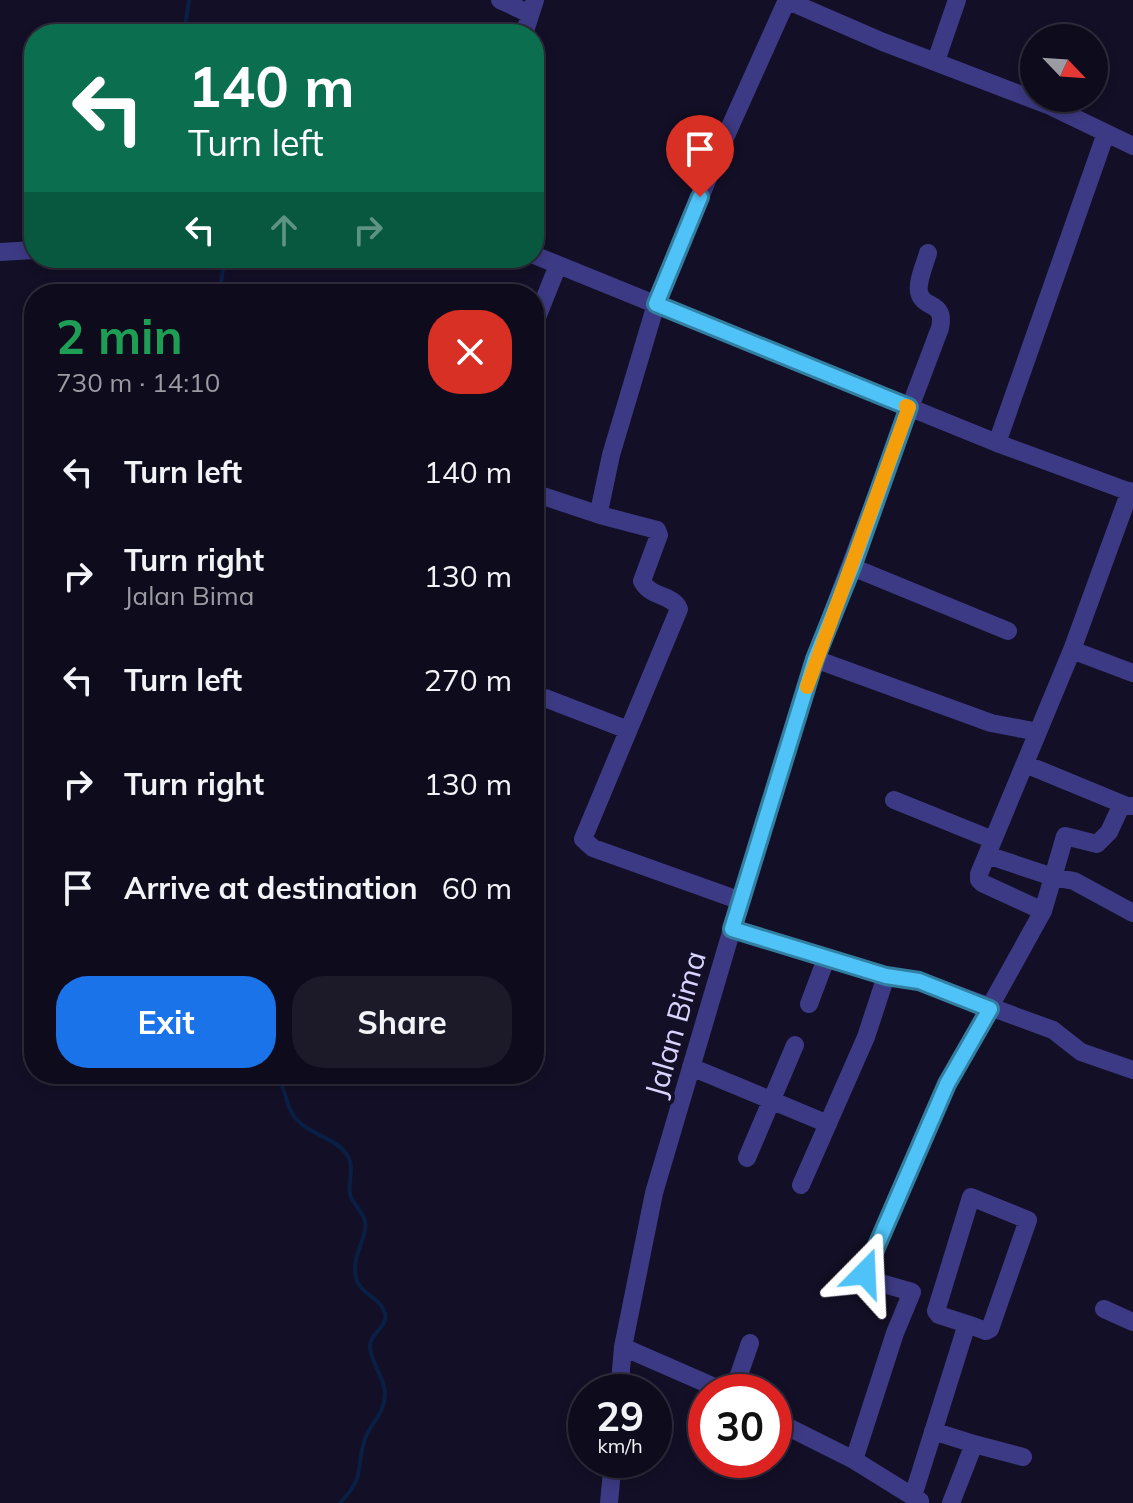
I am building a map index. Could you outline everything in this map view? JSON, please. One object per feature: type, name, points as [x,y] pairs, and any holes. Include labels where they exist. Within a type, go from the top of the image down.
[{"type":"street","points":[[500,0],[533,7]]},
{"type":"street","points":[[600,515],[602,490],[611,455],[656,304],[786,0],[883,42],[1048,105],[1133,146]]},
{"type":"street","points":[[936,61],[957,0]]},
{"type":"street","points":[[997,443],[1106,133]]},
{"type":"street","points":[[0,252],[24,251]]},
{"type":"street","name":"Jalan Bima","points":[[621,1374],[623,1347],[654,1193],[732,929],[815,659],[852,567],[941,320],[938,308],[922,299],[919,291],[928,253]]},
{"type":"street","points":[[544,259],[997,443],[1131,492],[1072,650],[979,874],[981,882],[1043,911]]},
{"type":"street","points":[[544,300],[558,265]]},
{"type":"street","points":[[544,496],[657,530],[659,535],[642,581],[650,592],[674,601],[679,609],[584,841],[593,848],[741,901]]},
{"type":"street","points":[[852,567],[1008,631]]},
{"type":"street","points":[[1072,650],[1133,673]]},
{"type":"street","points":[[815,659],[991,723],[1038,732]]},
{"type":"street","points":[[545,698],[628,730]]},
{"type":"street","points":[[936,1306],[912,1292],[870,1280],[866,1270],[947,1084],[1043,911],[1065,836],[1097,844],[1128,805],[1025,764]]},
{"type":"street","points":[[894,800],[1053,877],[1074,881],[1133,913]]},
{"type":"street","points":[[732,929],[886,976],[919,981],[1053,1030],[1081,1052],[1133,1070]]},
{"type":"street","points":[[809,1004],[826,959]]},
{"type":"street","points":[[801,1185],[866,1037],[886,976]]},
{"type":"street","points":[[747,1158],[795,1045]]},
{"type":"street","points":[[691,1067],[828,1124]]},
{"type":"street","points":[[973,1197],[1028,1220],[990,1329],[986,1331],[967,1324],[938,1315],[936,1306],[969,1199],[973,1197]]},
{"type":"street","points":[[854,1460],[895,1333],[912,1292]]},
{"type":"street","points":[[1104,1309],[1133,1322]]},
{"type":"street","points":[[792,1429],[854,1460],[918,1499],[933,1431],[967,1324]]},
{"type":"street","points":[[739,1374],[750,1343]]},
{"type":"street","points":[[623,1347],[688,1375]]},
{"type":"street","points":[[933,1431],[1023,1457]]},
{"type":"street","points":[[951,1503],[974,1444]]},
{"type":"street","points":[[609,1503],[611,1478]]},
{"type":"waterway","points":[[185,24],[189,0]]},
{"type":"waterway","points":[[221,284],[223,268]]},
{"type":"waterway","points":[[280,1084],[290,1110],[298,1121],[341,1148],[350,1161],[350,1193],[365,1225],[356,1258],[356,1277],[361,1288],[380,1304],[385,1314],[384,1323],[370,1346],[384,1386],[384,1400],[364,1442],[357,1480],[340,1503]]},
{"type":"slow traffic","points":[[807,687],[909,407],[906,406]]},
{"type":"route","points":[[700,197],[656,304],[909,407],[852,567],[815,659],[732,929],[886,976],[919,981],[990,1009],[947,1084],[865,1273]]}]
